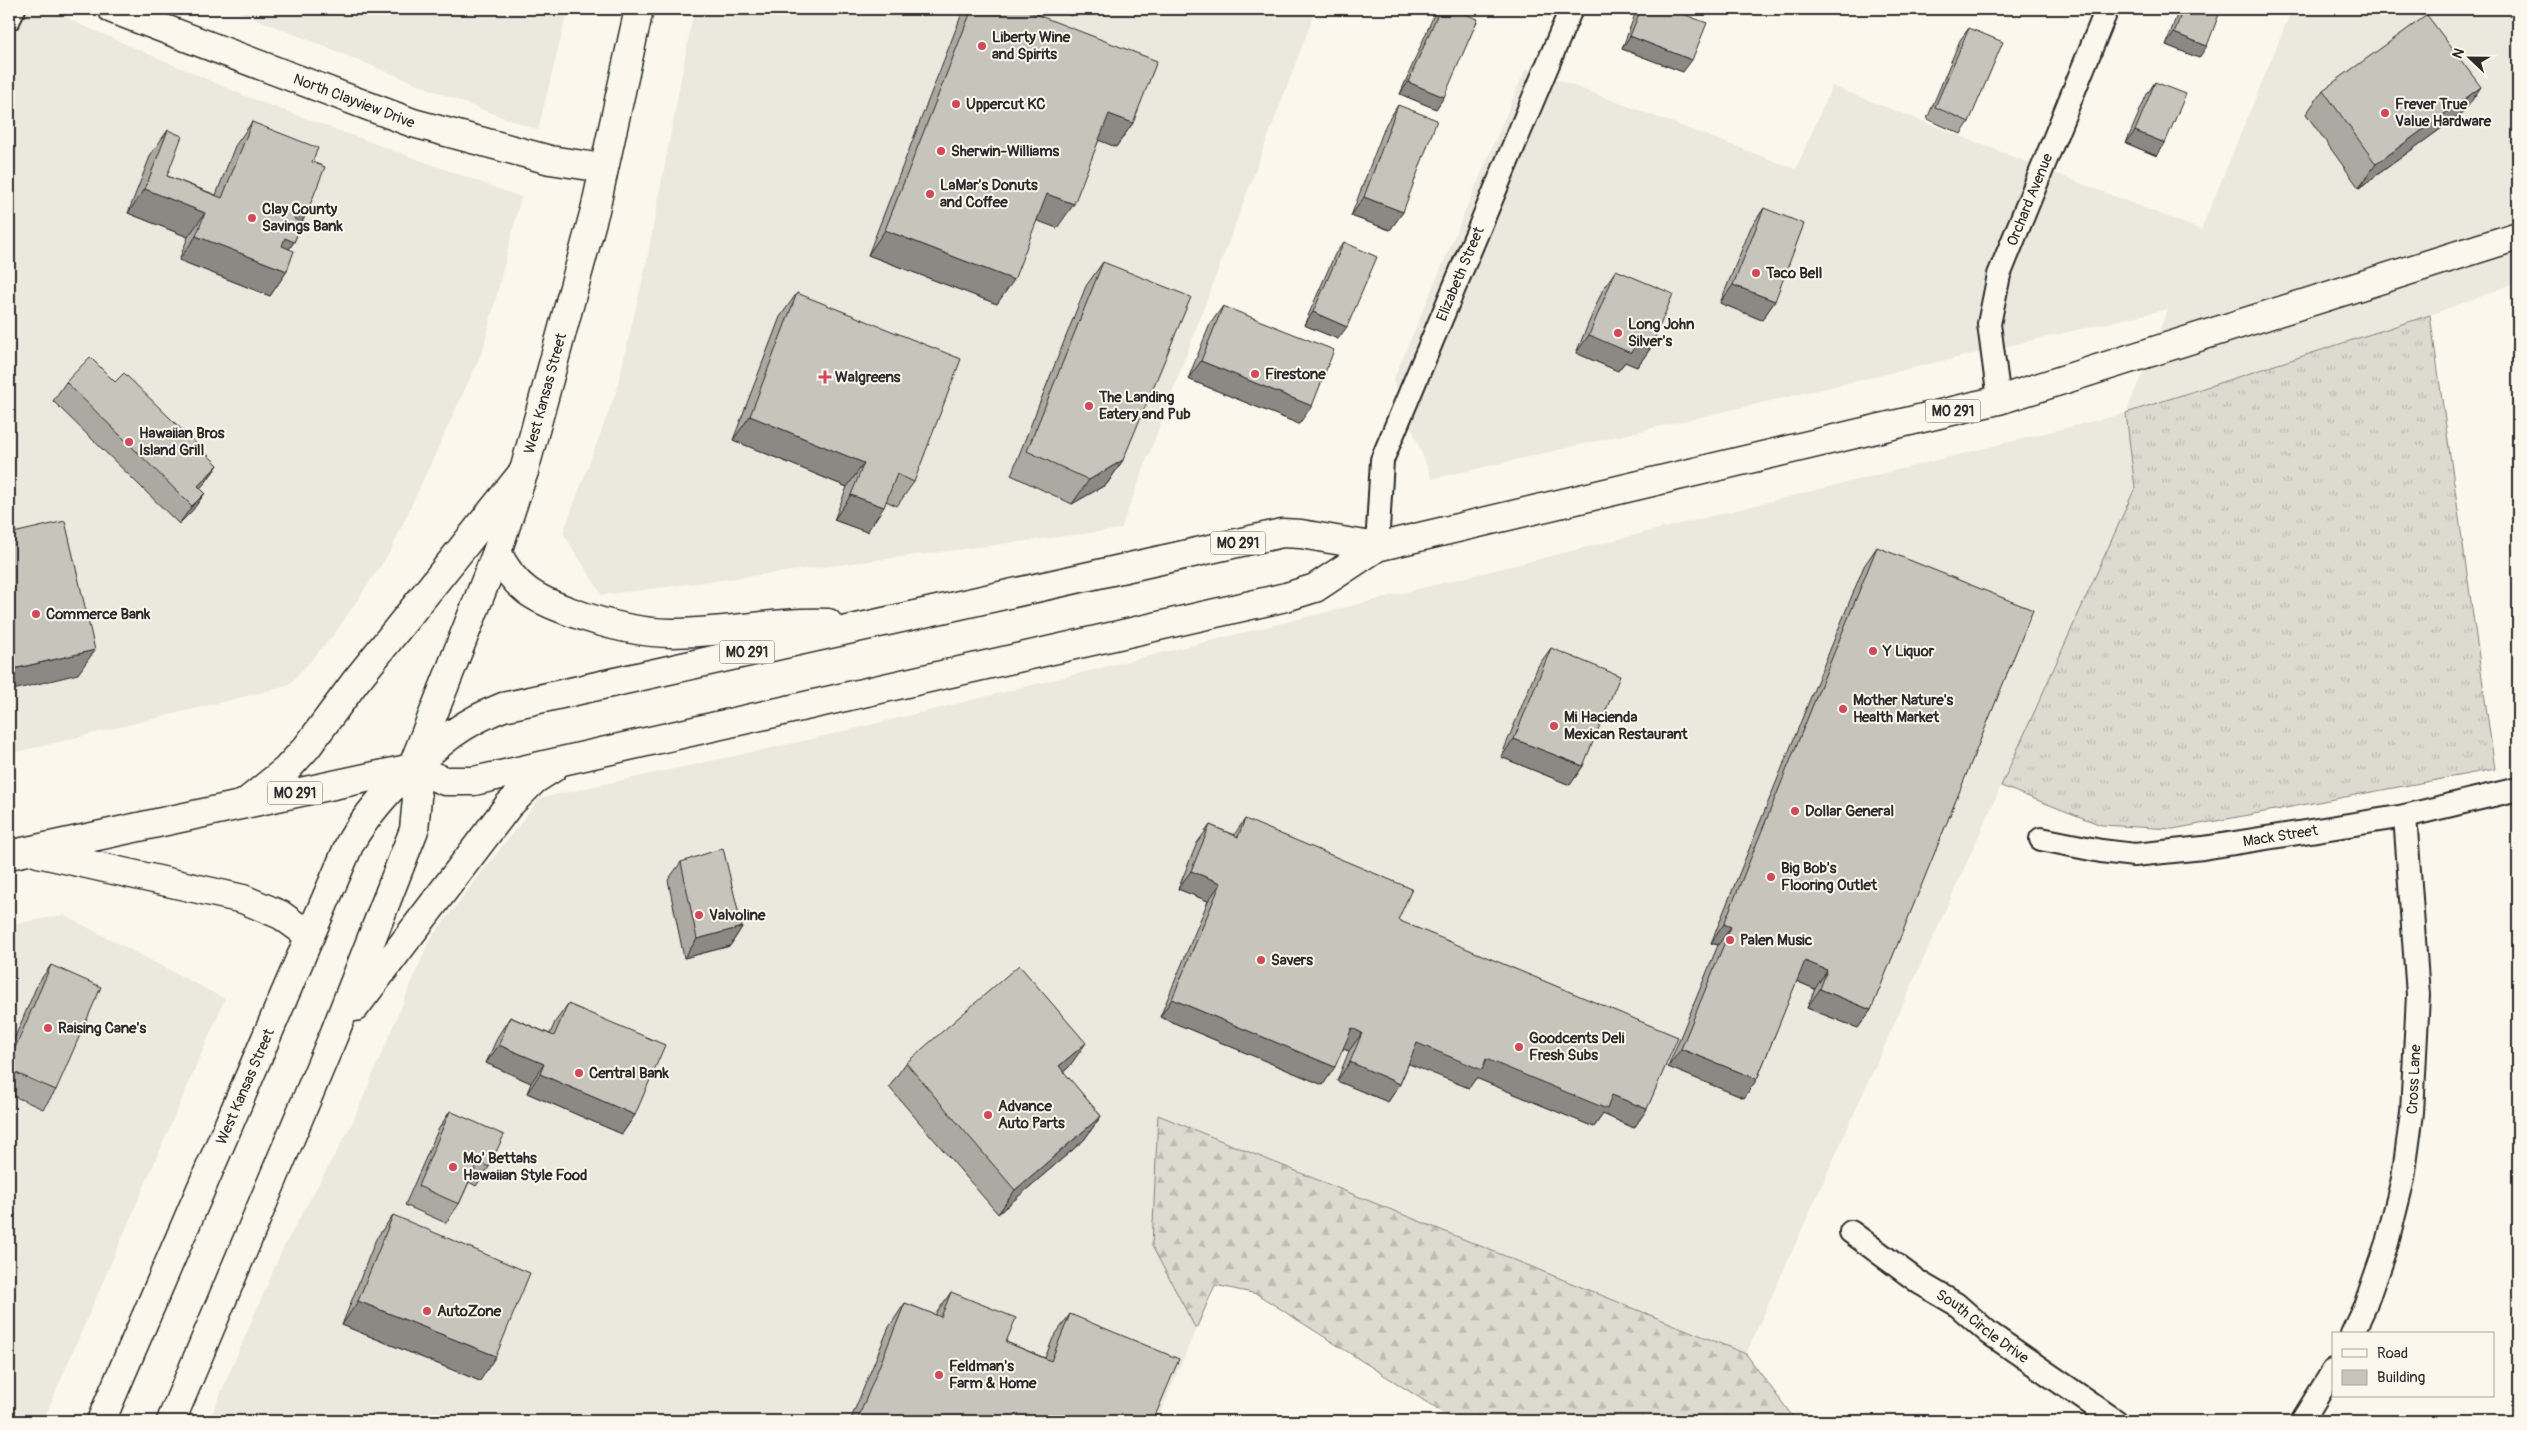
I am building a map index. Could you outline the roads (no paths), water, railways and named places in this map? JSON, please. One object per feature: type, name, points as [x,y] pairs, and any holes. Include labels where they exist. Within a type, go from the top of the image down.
[{"type":"main road","name":"North Clayview Drive","points":[[112,9],[413,123],[550,160],[603,168]]},
{"type":"main road","name":"West Kansas Street","points":[[101,1421],[350,843],[363,821],[394,783],[412,768],[497,552],[524,471],[595,210],[639,9]]},
{"type":"main road","name":"MO 291","points":[[19,853],[412,768],[445,781],[474,781],[1286,597],[1315,588],[1377,547],[1999,400],[2518,236]]},
{"type":"main road","points":[[244,804],[286,770],[307,747],[355,682],[524,471]]},
{"type":"main road","name":"MO 291","points":[[412,768],[427,752],[460,727],[504,707],[1282,533],[1301,534],[1377,547]]},
{"type":"main road","points":[[497,552],[511,577],[532,596],[595,621],[619,627],[671,633],[780,623],[833,623],[859,627]]},
{"type":"main road","points":[[336,1032],[508,806],[534,780],[570,759]]},
{"type":"main road","points":[[171,1421],[336,1032],[414,830],[417,798],[412,768]]},
{"type":"main road","points":[[19,853],[243,899],[280,915],[310,936]]},
{"type":"street","points":[[9,19],[14,9]]},
{"type":"street","name":"Elizabeth Street","points":[[1377,547],[1382,460],[1571,9]]},
{"type":"street","name":"Orchard Avenue","points":[[1999,400],[1989,324],[1999,275],[2108,9]]},
{"type":"street","name":"Mack Street","points":[[2041,839],[2101,851],[2134,855],[2203,848],[2405,816],[2518,789]]},
{"type":"street","name":"Cross Lane","points":[[2353,1332],[2365,1306],[2387,1243],[2403,1179],[2412,1113],[2418,995],[2405,816]]},
{"type":"street","name":"South Circle Drive","points":[[1851,1232],[1920,1283],[1956,1304],[1989,1332],[2116,1421]]},
{"type":"street","points":[[2302,1421],[2332,1373]]},
{"type":"place","name":"Liberty Wine and Spirits","points":[[982,46]]},
{"type":"place","name":"Uppercut KC","points":[[956,104]]},
{"type":"place","name":"Frever True Value Hardware","points":[[2385,113]]},
{"type":"place","name":"Sherwin-Williams","points":[[941,151]]},
{"type":"place","name":"LaMar's Donuts and Coffee","points":[[930,194]]},
{"type":"place","name":"Clay County Savings Bank","points":[[252,218]]},
{"type":"place","name":"Taco Bell","points":[[1756,273]]},
{"type":"place","name":"Long John Silver's","points":[[1618,333]]},
{"type":"place","name":"Firestone","points":[[1255,374]]},
{"type":"place","name":"Walgreens","points":[[825,377]]},
{"type":"place","name":"The Landing Eatery and Pub","points":[[1089,406]]},
{"type":"place","name":"Hawaiian Bros Island Grill","points":[[129,442]]},
{"type":"place","name":"Commerce Bank","points":[[36,614]]},
{"type":"place","name":"Y Liquor","points":[[1873,651]]},
{"type":"place","name":"Mother Nature's Health Market","points":[[1843,709]]},
{"type":"place","name":"Mi Hacienda Mexican Restaurant","points":[[1554,726]]},
{"type":"place","name":"Dollar General","points":[[1795,811]]},
{"type":"place","name":"Big Bob's Flooring Outlet","points":[[1771,877]]},
{"type":"place","name":"Valvoline","points":[[699,915]]},
{"type":"place","name":"Palen Music","points":[[1730,940]]},
{"type":"place","name":"Savers","points":[[1261,960]]},
{"type":"place","name":"Raising Cane's","points":[[48,1028]]},
{"type":"place","name":"Goodcents Deli Fresh Subs","points":[[1519,1047]]},
{"type":"place","name":"Central Bank","points":[[579,1073]]},
{"type":"place","name":"Advance Auto Parts","points":[[988,1115]]},
{"type":"place","name":"Mo' Bettahs Hawaiian Style Food","points":[[453,1167]]},
{"type":"place","name":"AutoZone","points":[[427,1311]]},
{"type":"place","name":"Feldman's Farm & Home","points":[[939,1375]]}]
